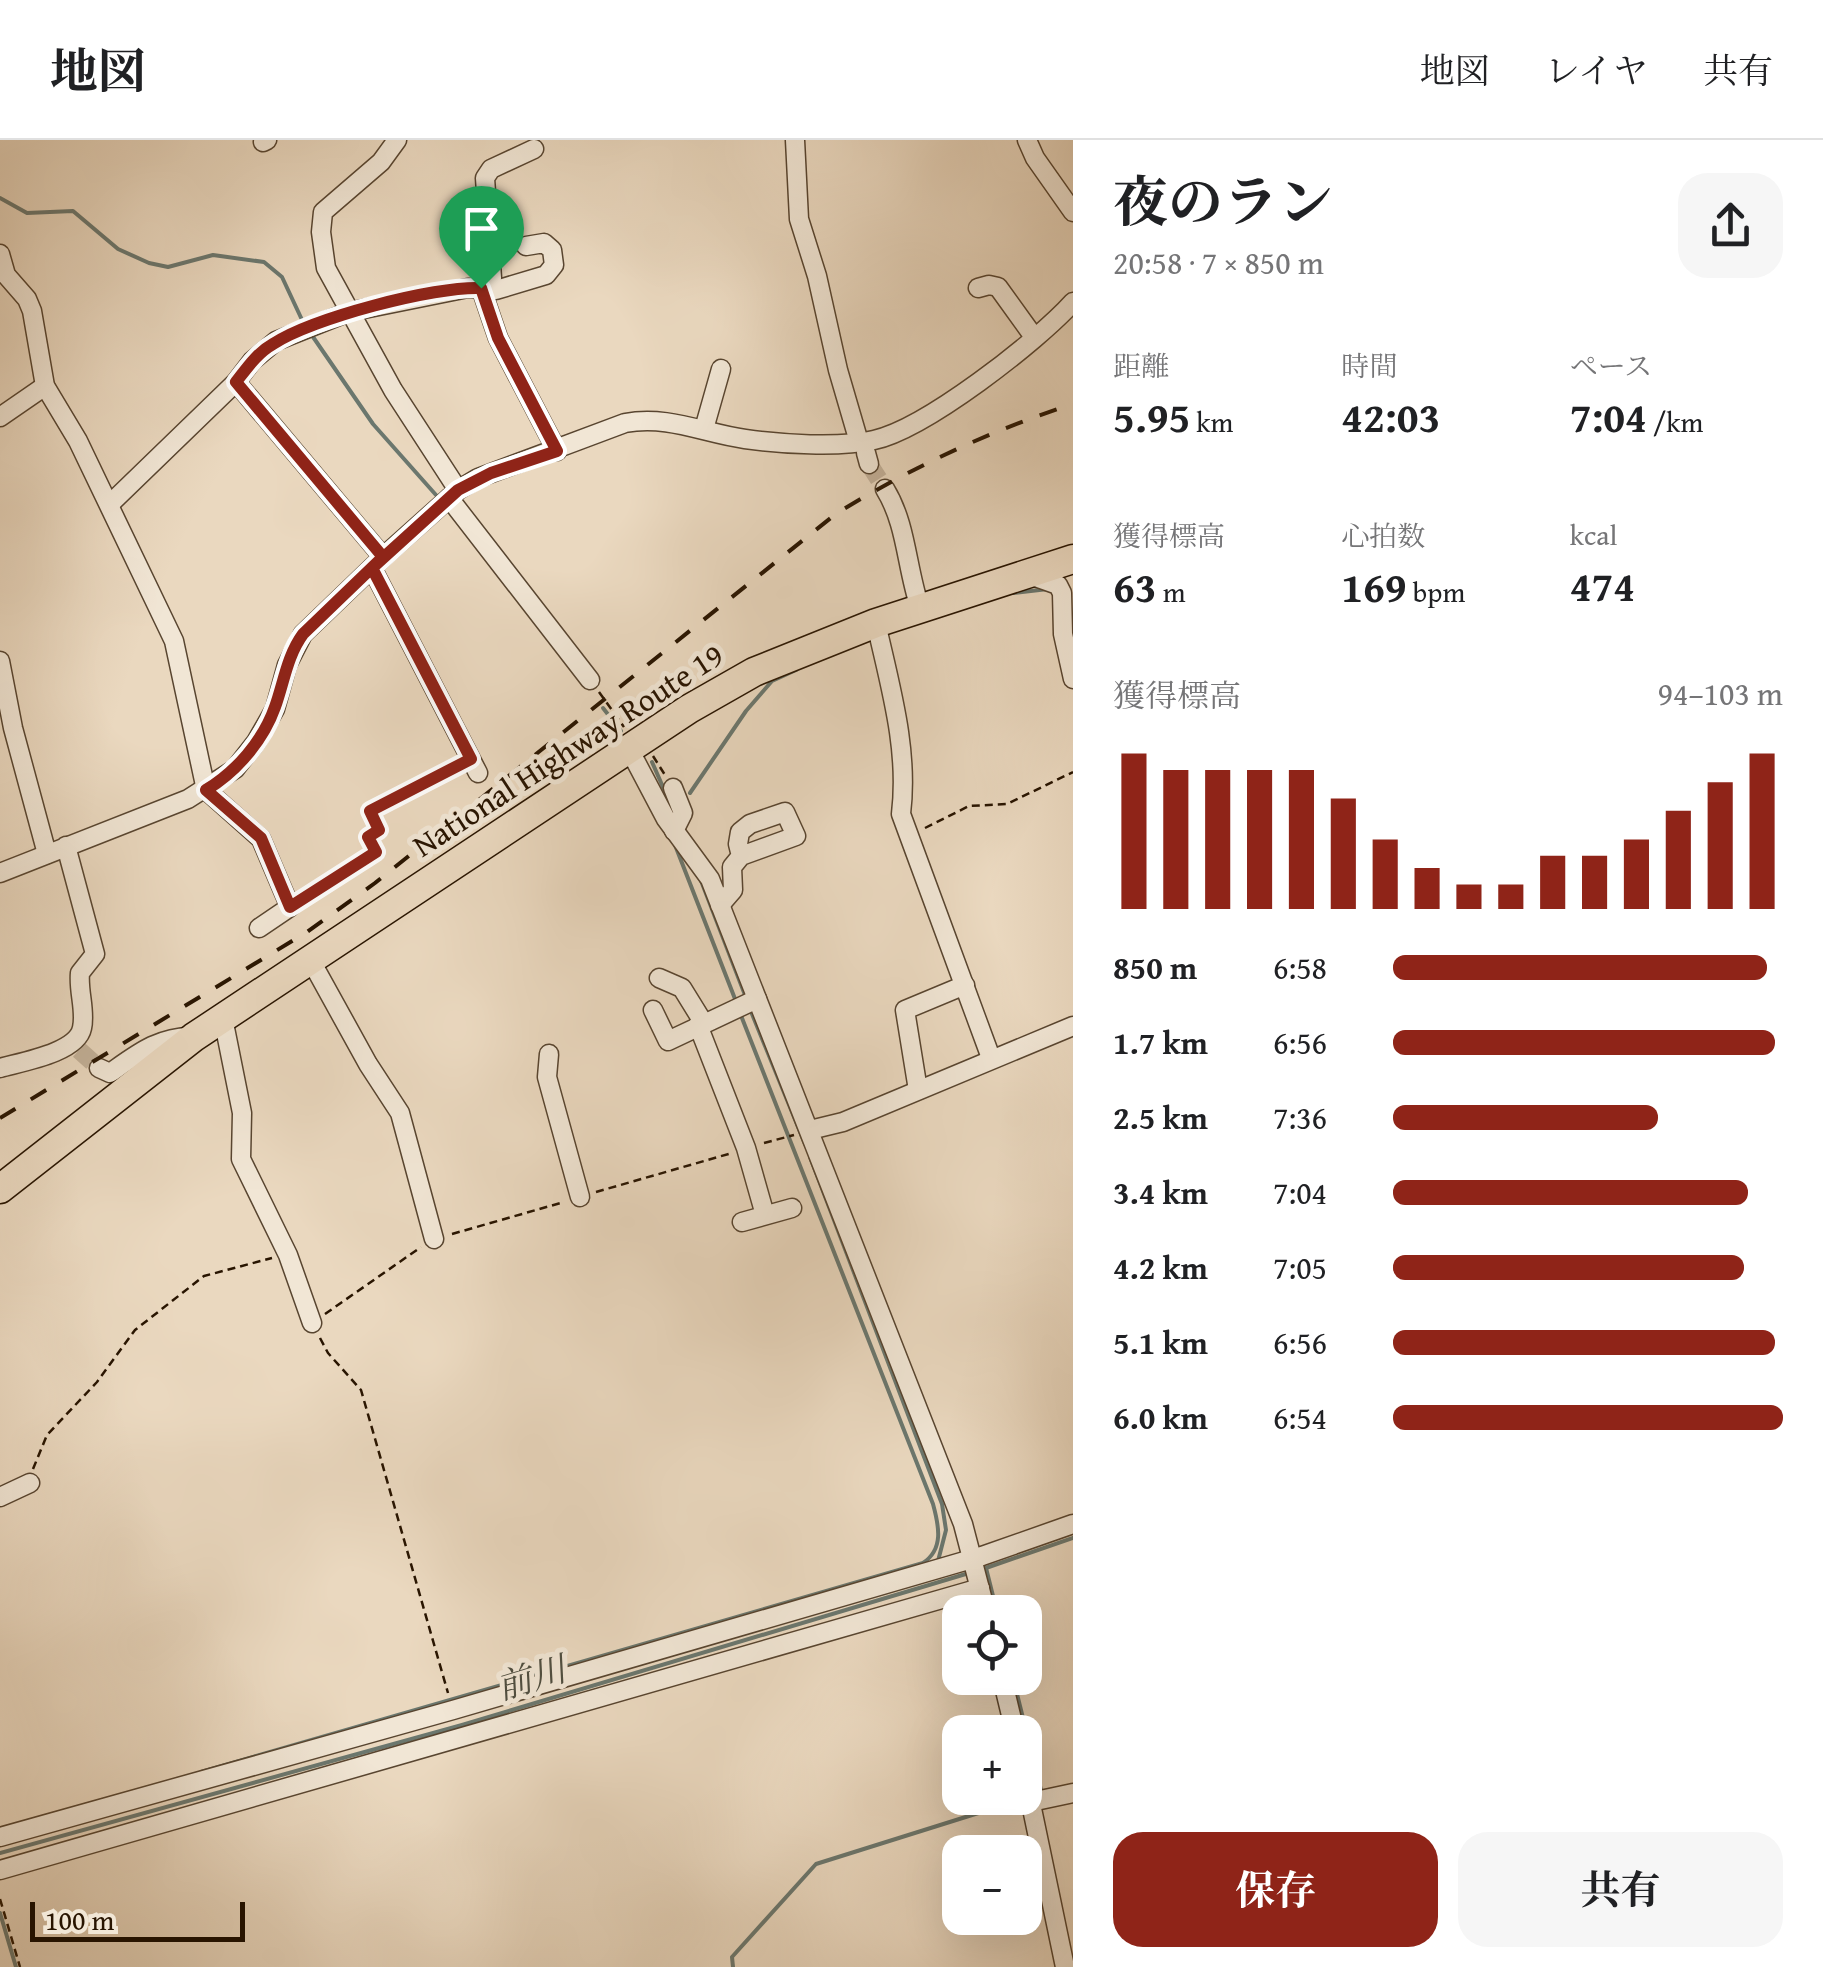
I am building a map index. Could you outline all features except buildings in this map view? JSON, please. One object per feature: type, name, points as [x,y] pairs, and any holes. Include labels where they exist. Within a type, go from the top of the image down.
[{"type":"highway","name":"National Highway Route 19","points":[[0,1189],[194,1036],[635,743],[754,672],[920,608],[1073,559]]},
{"type":"street","points":[[396,140],[380,162],[323,212],[321,232],[326,268],[454,494],[588,672]]},
{"type":"street","points":[[794,140],[800,220],[828,316],[838,370],[865,453]]},
{"type":"street","points":[[1028,140],[1034,158],[1073,212]]},
{"type":"street","points":[[534,149],[491,168],[485,178],[492,278],[485,288],[498,338],[557,451]]},
{"type":"street","points":[[110,504],[276,342],[349,312],[456,290],[508,287],[546,275],[554,258],[548,245],[526,246]]},
{"type":"street","points":[[0,254],[6,274],[27,299],[32,312],[45,386],[110,504],[174,641],[206,790],[261,838],[290,907],[258,928]]},
{"type":"street","points":[[978,288],[998,287],[1034,337]]},
{"type":"street","points":[[865,453],[880,439],[948,404],[1073,302]]},
{"type":"street","points":[[704,429],[721,369]]},
{"type":"street","points":[[236,382],[377,562],[474,766]]},
{"type":"street","points":[[0,417],[45,386]]},
{"type":"street","points":[[0,872],[206,790],[235,769],[275,709],[295,645],[303,634],[454,494],[491,473],[642,420],[661,420],[743,439],[808,442],[865,453]]},
{"type":"street","points":[[889,495],[899,514],[907,566],[920,608]]},
{"type":"street","points":[[1027,574],[1058,585],[1062,593],[1063,634],[1073,679]]},
{"type":"street","points":[[876,624],[898,720],[905,782],[902,814],[992,1058]]},
{"type":"street","points":[[0,660],[13,728],[47,854]]},
{"type":"street","points":[[635,743],[674,831],[710,879],[963,1524],[982,1595]]},
{"type":"street","points":[[673,788],[683,813],[674,831]]},
{"type":"street","points":[[0,1068],[38,1058],[76,1040],[82,1028],[80,973],[95,954],[66,846]]},
{"type":"street","points":[[720,905],[733,890],[732,866],[741,856]]},
{"type":"street","points":[[310,959],[400,1113],[434,1240]]},
{"type":"street","points":[[659,978],[682,988],[701,1024],[746,1148],[765,1215]]},
{"type":"street","points":[[918,1090],[905,1010],[964,985]]},
{"type":"street","points":[[653,1010],[668,1041],[757,998]]},
{"type":"street","points":[[220,1020],[225,1028],[242,1112],[239,1154],[288,1256],[312,1323]]},
{"type":"street","points":[[810,1130],[844,1122],[1073,1026]]},
{"type":"street","points":[[99,1068],[110,1073],[159,1042],[173,1036],[194,1036]]},
{"type":"street","points":[[38,1058],[46,1061],[80,1050]]},
{"type":"street","points":[[549,1054],[548,1076],[580,1197]]},
{"type":"street","points":[[742,1222],[792,1208]]},
{"type":"street","points":[[0,1498],[30,1483]]},
{"type":"street","points":[[0,1870],[976,1573],[1073,1524]]},
{"type":"street","points":[[0,1837],[453,1710],[942,1566],[976,1573]]},
{"type":"street","points":[[1042,1799],[1073,1792]]},
{"type":"street","points":[[1034,1815],[1065,1967]]},
{"type":"path","points":[[588,672],[613,714],[673,788]]},
{"type":"path","points":[[586,754],[613,714]]},
{"type":"path","points":[[290,907],[376,852],[368,837],[379,830],[370,811],[474,766]]},
{"type":"path","points":[[910,835],[969,806],[1006,804],[1073,772]]},
{"type":"path","points":[[453,1710],[361,1390],[328,1353],[312,1323],[434,1240],[810,1130]]},
{"type":"path","points":[[30,1483],[46,1435],[98,1382],[135,1330],[204,1276],[288,1256]]},
{"type":"path","points":[[0,1899],[20,1967]]},
{"type":"waterway","points":[[0,198],[27,213],[73,211],[118,249],[149,263],[168,267],[213,255],[264,262],[282,277],[303,322]]},
{"type":"waterway","points":[[311,334],[373,424],[436,495]]},
{"type":"waterway","points":[[1013,593],[1048,589]]},
{"type":"waterway","points":[[690,793],[746,711],[772,681],[796,670]]},
{"type":"waterway","points":[[603,708],[621,731]]},
{"type":"waterway","points":[[652,762],[666,794]]},
{"type":"waterway","points":[[675,845],[737,1004]]},
{"type":"waterway","points":[[700,878],[745,995]]},
{"type":"waterway","points":[[750,1009],[805,1144]]},
{"type":"waterway","points":[[201,1772],[923,1563],[930,1557],[937,1544],[938,1529],[933,1504],[740,1013]]},
{"type":"waterway","points":[[810,1157],[942,1504],[946,1530],[938,1561]]},
{"type":"waterway","name":"前川","points":[[983,1569],[1073,1538]]},
{"type":"waterway","points":[[986,1568],[993,1595]]},
{"type":"waterway","name":"前川","points":[[0,1853],[462,1725],[969,1573]]},
{"type":"waterway","points":[[1017,1695],[1022,1715]]},
{"type":"waterway","points":[[733,1967],[732,1957],[816,1864],[972,1815]]},
{"type":"waterway","points":[[0,1913],[16,1967]]},
{"type":"tunnel","points":[[869,464],[885,489]]},
{"type":"tunnel","points":[[79,1050],[99,1068]]},
{"type":"railway","points":[[0,1118],[307,932],[375,883],[837,513],[952,451],[1073,404]]},
{"type":"route","points":[[481,288],[498,338],[557,451],[478,478],[458,490],[372,568],[471,759],[370,811],[379,830],[368,837],[376,852],[290,907],[261,838],[206,790],[235,769],[264,729],[275,709],[295,645],[303,634],[383,557],[236,382],[276,342],[349,312],[481,288]]}]
